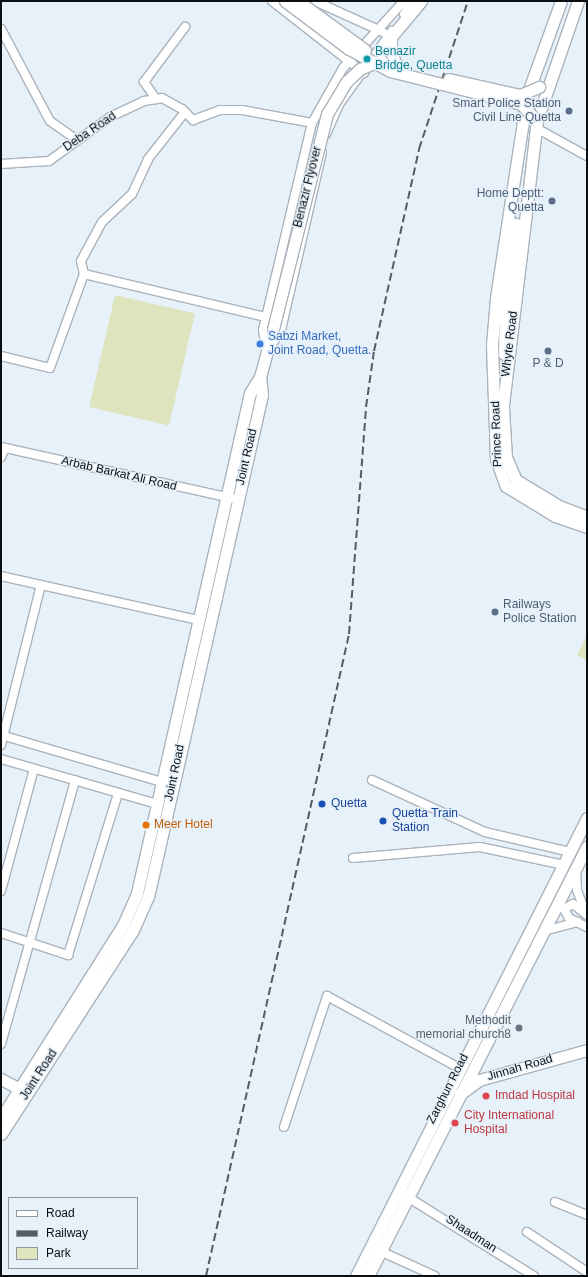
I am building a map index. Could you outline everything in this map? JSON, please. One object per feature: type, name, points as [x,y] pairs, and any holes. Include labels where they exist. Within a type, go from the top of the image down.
[{"type":"main road","points":[[285,1],[349,49],[378,61],[401,74],[521,104],[532,116]]},
{"type":"main road","points":[[298,1],[378,61],[520,95],[539,87]]},
{"type":"main road","points":[[397,66],[390,53],[391,37],[421,1]]},
{"type":"main road","name":"Whyte Road","points":[[501,383],[492,345],[496,298],[527,95],[561,1]]},
{"type":"main road","points":[[532,116],[539,87],[570,1]]},
{"type":"main road","name":"Whyte Road","points":[[501,383],[536,128],[544,92],[578,1]]},
{"type":"main road","name":"Benazir Flyover","points":[[273,329],[327,114],[346,82],[378,61]]},
{"type":"main road","name":"Whyte Road","points":[[501,383],[505,307],[532,116]]},
{"type":"main road","name":"Joint Road","points":[[23,1091],[132,909],[250,393],[260,377],[273,329]]},
{"type":"main road","name":"Joint Road","points":[[1,1118],[9,1104],[23,1091],[144,908],[262,395],[260,377]]},
{"type":"main road","name":"Prince Road","points":[[501,383],[509,470],[532,492],[587,517]]},
{"type":"main road","name":"Prince Road","points":[[501,383],[499,475],[506,486],[524,499],[555,516],[587,527]]},
{"type":"main road","name":"Zarghun Road","points":[[356,1276],[459,1068],[587,818]]},
{"type":"main road","name":"Zarghun Road","points":[[368,1276],[406,1196],[587,847]]},
{"type":"main road","name":"Jinnah Road","points":[[458,1096],[479,1080],[587,1050]]},
{"type":"main road","points":[[1,1079],[23,1091]]},
{"type":"main road","name":"Joint Road","points":[[1,1134],[9,1104]]},
{"type":"street","points":[[272,1],[351,60],[364,72]]},
{"type":"street","points":[[315,1],[358,24],[379,30],[388,36]]},
{"type":"street","points":[[266,354],[263,330],[312,123],[351,60],[404,1]]},
{"type":"street","points":[[266,354],[281,330],[326,133],[340,103],[364,72],[413,1]]},
{"type":"street","points":[[185,28],[144,82],[156,99],[162,98],[185,112],[193,120],[220,110],[242,110],[312,123]]},
{"type":"street","points":[[1,29],[50,121],[77,140]]},
{"type":"street","name":"Deba Road","points":[[1,164],[49,161],[110,117],[156,99]]},
{"type":"street","points":[[1,356],[50,368],[84,274],[81,261],[102,222],[132,194],[148,159],[185,112]]},
{"type":"street","points":[[536,128],[587,156]]},
{"type":"street","points":[[84,274],[266,317]]},
{"type":"street","points":[[1,457],[3,448]]},
{"type":"street","name":"Arbab Barkat Ali Road","points":[[3,448],[238,499]]},
{"type":"street","points":[[1,576],[198,620]]},
{"type":"street","points":[[1,745],[41,585]]},
{"type":"street","points":[[3,735],[162,782]]},
{"type":"street","points":[[1,759],[157,804]]},
{"type":"street","points":[[1,891],[34,769]]},
{"type":"street","points":[[1,1044],[75,780]]},
{"type":"street","points":[[372,780],[485,832],[570,852]]},
{"type":"street","points":[[1,933],[68,955],[118,793]]},
{"type":"street","points":[[353,858],[480,847],[564,865]]},
{"type":"street","points":[[576,868],[578,890],[587,915]]},
{"type":"street","points":[[587,915],[573,904],[566,905],[565,914],[587,927]]},
{"type":"street","points":[[544,931],[578,922]]},
{"type":"street","points":[[284,1127],[328,996],[459,1068]]},
{"type":"street","name":"Shaadman","points":[[406,1196],[534,1276]]},
{"type":"street","points":[[555,1202],[587,1215]]},
{"type":"street","points":[[527,1232],[587,1272]]},
{"type":"street","points":[[380,1251],[436,1276]]},
{"type":"green space","points":[[115,295],[195,313],[169,425],[89,407]]},
{"type":"green space","points":[[587,635],[587,661],[577,655]]},
{"type":"railway","points":[[206,1276],[349,634],[366,407],[374,351],[419,149],[468,1]]},
{"type":"place","name":"Benazir Bridge, Quetta","points":[[367,59]]},
{"type":"place","name":"Smart Police Station Civil Line Quetta","points":[[569,111]]},
{"type":"place","name":"Home Deptt: Quetta","points":[[552,201]]},
{"type":"place","name":"Sabzi Market, Joint Road, Quetta.","points":[[260,344]]},
{"type":"place","name":"P & D","points":[[548,351]]},
{"type":"place","name":"Railways Police Station","points":[[495,612]]},
{"type":"place","name":"Quetta","points":[[322,804]]},
{"type":"place","name":"Quetta Train Station","points":[[383,821]]},
{"type":"place","name":"Meer Hotel","points":[[146,825]]},
{"type":"place","name":"Methodit memorial church8","points":[[519,1028]]},
{"type":"place","name":"Imdad Hospital","points":[[486,1096]]},
{"type":"place","name":"City International Hospital","points":[[455,1123]]}]
